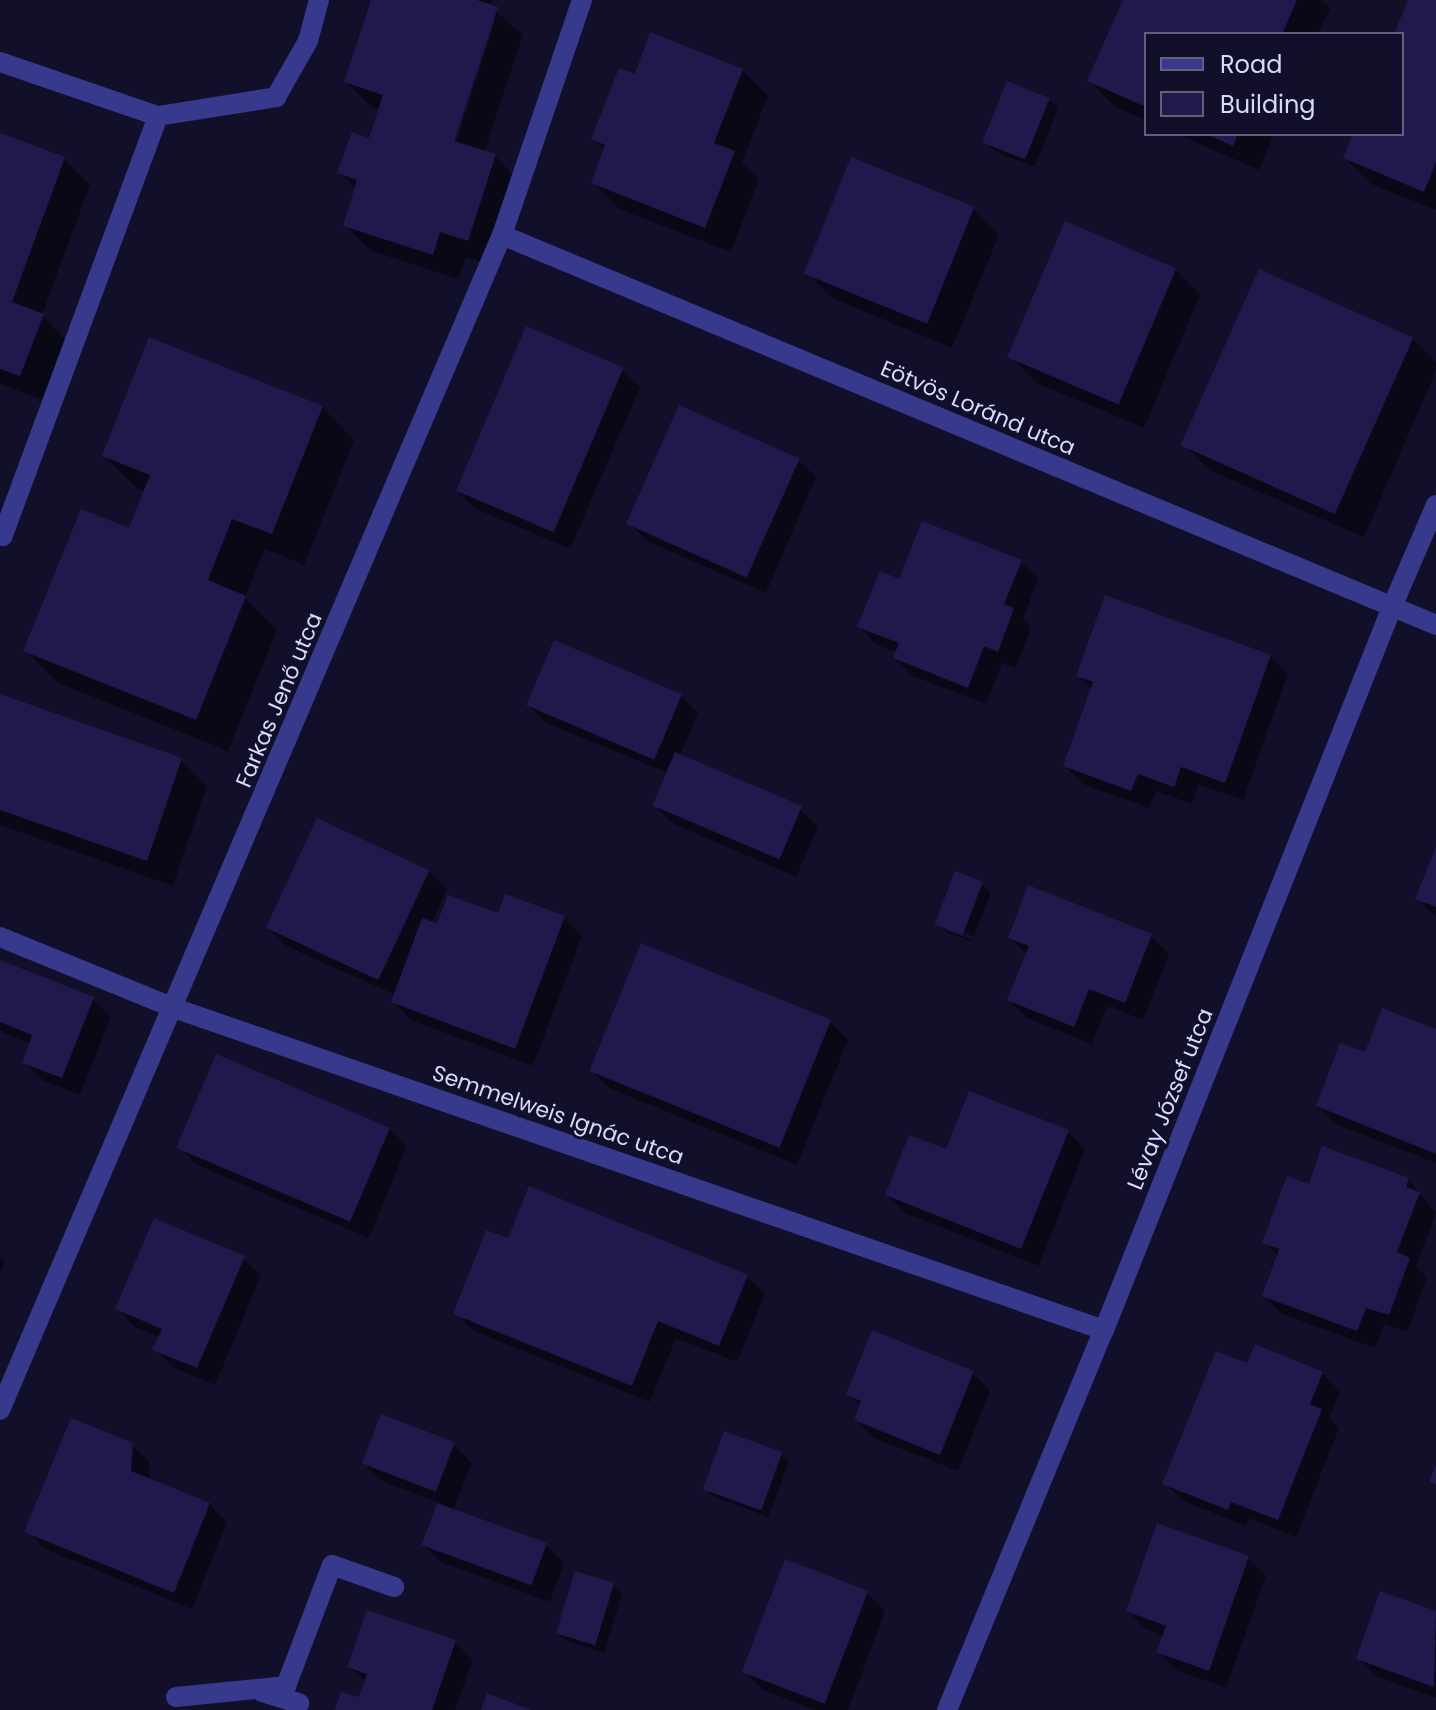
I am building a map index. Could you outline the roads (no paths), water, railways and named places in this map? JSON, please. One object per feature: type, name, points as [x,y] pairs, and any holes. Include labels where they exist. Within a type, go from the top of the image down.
[{"type":"street","points":[[0,62],[158,116],[276,97],[308,41],[319,0]]},
{"type":"street","name":"Farkas Jenő utca","points":[[0,1410],[502,235],[582,0]]},
{"type":"street","points":[[3,536],[158,116]]},
{"type":"street","name":"Eötvös Loránd utca","points":[[502,235],[1436,625]]},
{"type":"street","name":"Lévay József utca","points":[[947,1710],[1104,1330],[1392,607],[1436,505]]},
{"type":"street","name":"Semmelweis Ignác utca","points":[[0,937],[174,1008],[1104,1330]]},
{"type":"street","points":[[176,1697],[286,1686],[332,1565],[394,1587]]},
{"type":"street","points":[[250,1689],[299,1703]]}]
